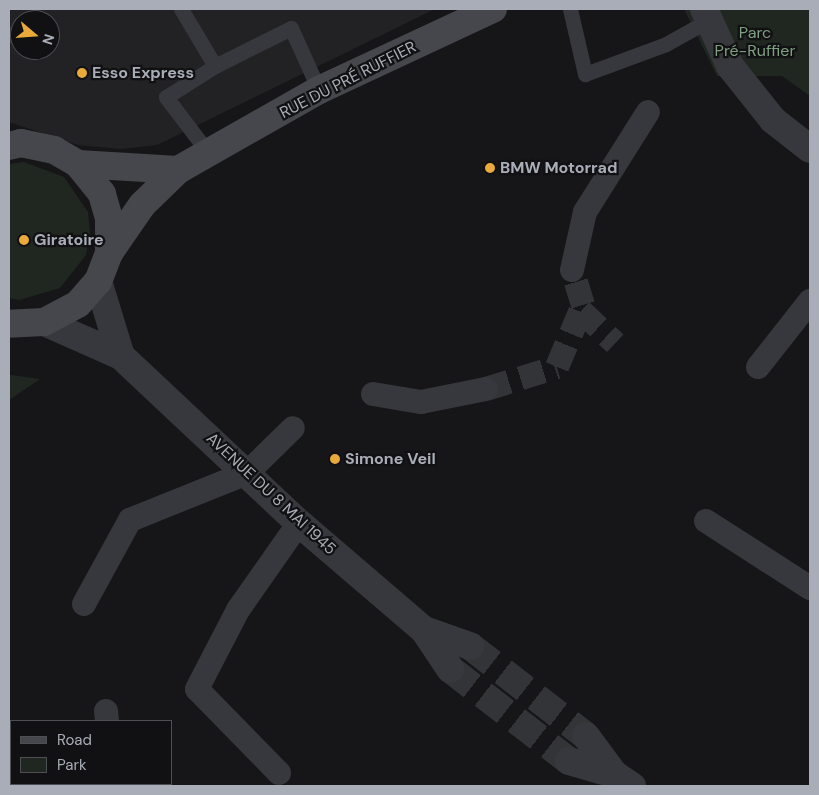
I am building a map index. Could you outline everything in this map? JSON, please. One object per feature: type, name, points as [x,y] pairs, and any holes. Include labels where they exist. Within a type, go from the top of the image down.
[{"type":"main road","name":"RUE DU PRÉ RUFFIER","points":[[178,170],[210,155],[319,90],[493,9]]},
{"type":"main road","points":[[13,143],[54,150],[78,164],[102,194],[109,219],[109,253]]},
{"type":"main road","points":[[78,164],[178,170]]},
{"type":"main road","points":[[9,324],[44,322],[78,304],[98,281],[109,253],[142,205],[178,170]]},
{"type":"street","points":[[707,14],[730,66],[774,120],[810,149]]},
{"type":"street","points":[[572,270],[585,212],[648,112]]},
{"type":"street","name":"AVENUE DU 8 MAI 1945","points":[[98,281],[121,356]]},
{"type":"street","points":[[758,367],[810,301]]},
{"type":"street","name":"AVENUE DU 8 MAI 1945","points":[[44,322],[121,356],[299,522],[424,630],[450,669]]},
{"type":"street","points":[[374,394],[421,402],[486,389]]},
{"type":"street","points":[[84,604],[130,520],[246,473],[293,428]]},
{"type":"street","points":[[706,521],[810,588]]},
{"type":"street","points":[[279,773],[197,689],[238,610],[299,522]]},
{"type":"street","name":"AVENUE DU 8 MAI 1945","points":[[424,630],[470,646]]},
{"type":"street","points":[[586,736],[623,780]]},
{"type":"street","points":[[569,761],[623,780]]},
{"type":"lane","points":[[181,9],[215,66]]},
{"type":"lane","points":[[570,9],[585,74],[666,44],[707,14]]},
{"type":"lane","points":[[210,155],[166,97],[215,66],[291,28],[319,90]]},
{"type":"shaded area","points":[[9,9],[435,9],[157,145],[121,149],[78,145],[9,122]]},
{"type":"green space","name":"Parc Pré-Ruffier","points":[[684,9],[810,9],[810,96],[782,76],[717,76]]},
{"type":"green space","points":[[24,162],[64,177],[88,212],[90,233],[86,255],[60,288],[19,300],[9,298],[9,164]]},
{"type":"green space","points":[[9,375],[11,375],[40,379],[9,400]]},
{"type":"tunnel","points":[[486,389],[557,367],[583,305],[572,270]]},
{"type":"tunnel","points":[[581,311],[615,343]]},
{"type":"tunnel","points":[[470,646],[586,736]]},
{"type":"tunnel","points":[[450,669],[569,761]]},
{"type":"place","name":"Esso Express","points":[[82,73]]},
{"type":"place","name":"BMW Motorrad","points":[[490,168]]},
{"type":"place","name":"Giratoire","points":[[24,240]]},
{"type":"place","name":"Simone Veil","points":[[335,459]]}]
